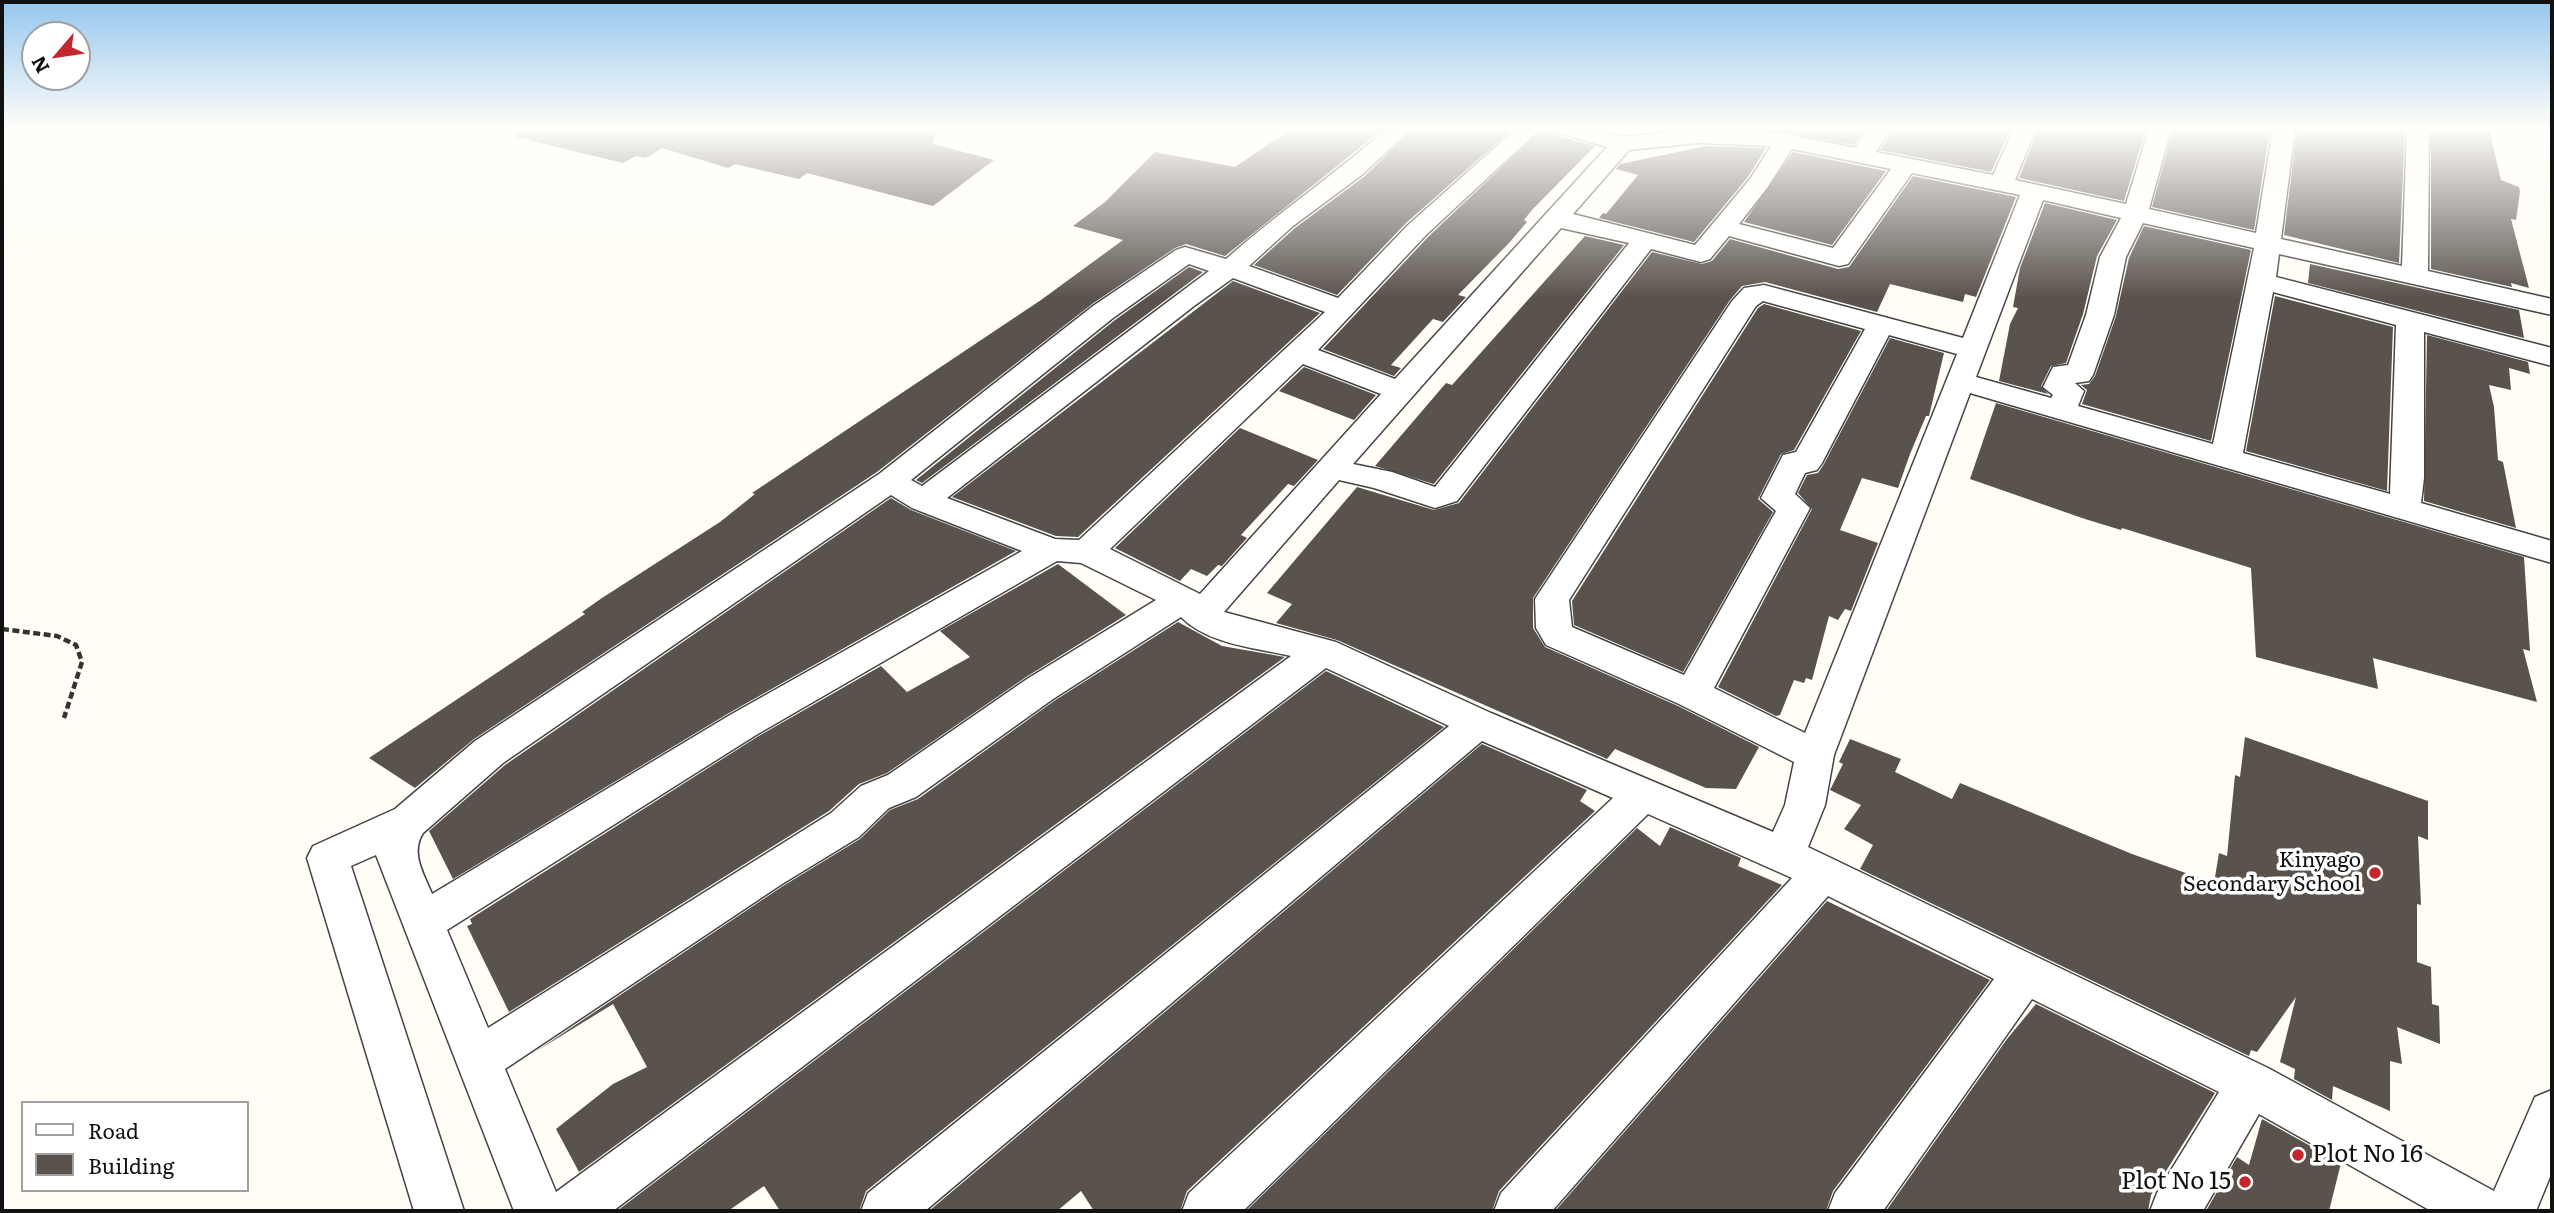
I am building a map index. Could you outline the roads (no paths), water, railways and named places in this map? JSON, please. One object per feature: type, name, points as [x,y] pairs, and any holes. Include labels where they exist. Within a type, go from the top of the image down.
[{"type":"street","points":[[923,501],[1184,300],[1231,268],[1284,221],[1332,186]]},
{"type":"street","points":[[422,923],[743,725],[1069,551],[1297,352],[1417,230],[1466,186]]},
{"type":"street","points":[[477,1061],[767,872],[845,825],[875,797],[902,786],[1040,689],[1193,608],[1331,469],[1586,186]]},
{"type":"street","points":[[1555,220],[1701,254],[1757,186]]},
{"type":"street","points":[[1723,227],[1839,258],[1891,186]]},
{"type":"street","points":[[2000,186],[2034,191],[2552,307]]},
{"type":"street","points":[[2062,408],[2069,391],[2058,387],[2063,373],[2079,375],[2100,315],[2113,257],[2135,214],[2143,186]]},
{"type":"street","points":[[2226,458],[2262,281],[2276,186]]},
{"type":"street","points":[[2415,276],[2417,186]]},
{"type":"street","points":[[1519,1211],[1803,864],[1805,805],[1815,755],[1910,519],[1959,381],[2034,191]]},
{"type":"street","points":[[1331,469],[1381,479],[1435,498],[1446,494],[1644,239]]},
{"type":"street","points":[[539,1211],[397,859],[396,840],[409,821],[489,752],[890,481],[1103,312],[1185,255],[1231,268],[1341,309]]},
{"type":"street","points":[[2262,281],[2552,357]]},
{"type":"street","points":[[1815,755],[1692,694],[1559,636],[1554,628],[1552,599],[1657,442],[1746,301],[1754,293],[1764,293],[1972,349]]},
{"type":"street","points":[[2404,507],[2408,478],[2410,320]]},
{"type":"street","points":[[1692,694],[1794,508],[1777,498],[1794,462],[1806,463],[1881,324]]},
{"type":"street","points":[[1297,352],[1402,392]]},
{"type":"street","points":[[1959,381],[2062,408],[2552,552]]},
{"type":"street","points":[[890,481],[923,501],[1069,551],[1193,608],[1230,629],[1323,651],[1478,723],[1803,864],[2251,1084],[2480,1211]]},
{"type":"street","points":[[572,1211],[1323,651]]},
{"type":"street","points":[[886,1211],[1478,723]]},
{"type":"street","points":[[1207,1211],[1643,794]]},
{"type":"street","points":[[409,821],[328,858],[439,1211]]},
{"type":"street","points":[[1853,1211],[2024,974]]},
{"type":"street","points":[[2175,1211],[2251,1084]]},
{"type":"street","points":[[2511,1211],[2552,1114]]},
{"type":"place","name":"Kinyago Secondary School","points":[[2375,873]]},
{"type":"place","name":"Plot No 16","points":[[2298,1155]]},
{"type":"place","name":"Plot No 15","points":[[2245,1182]]}]
